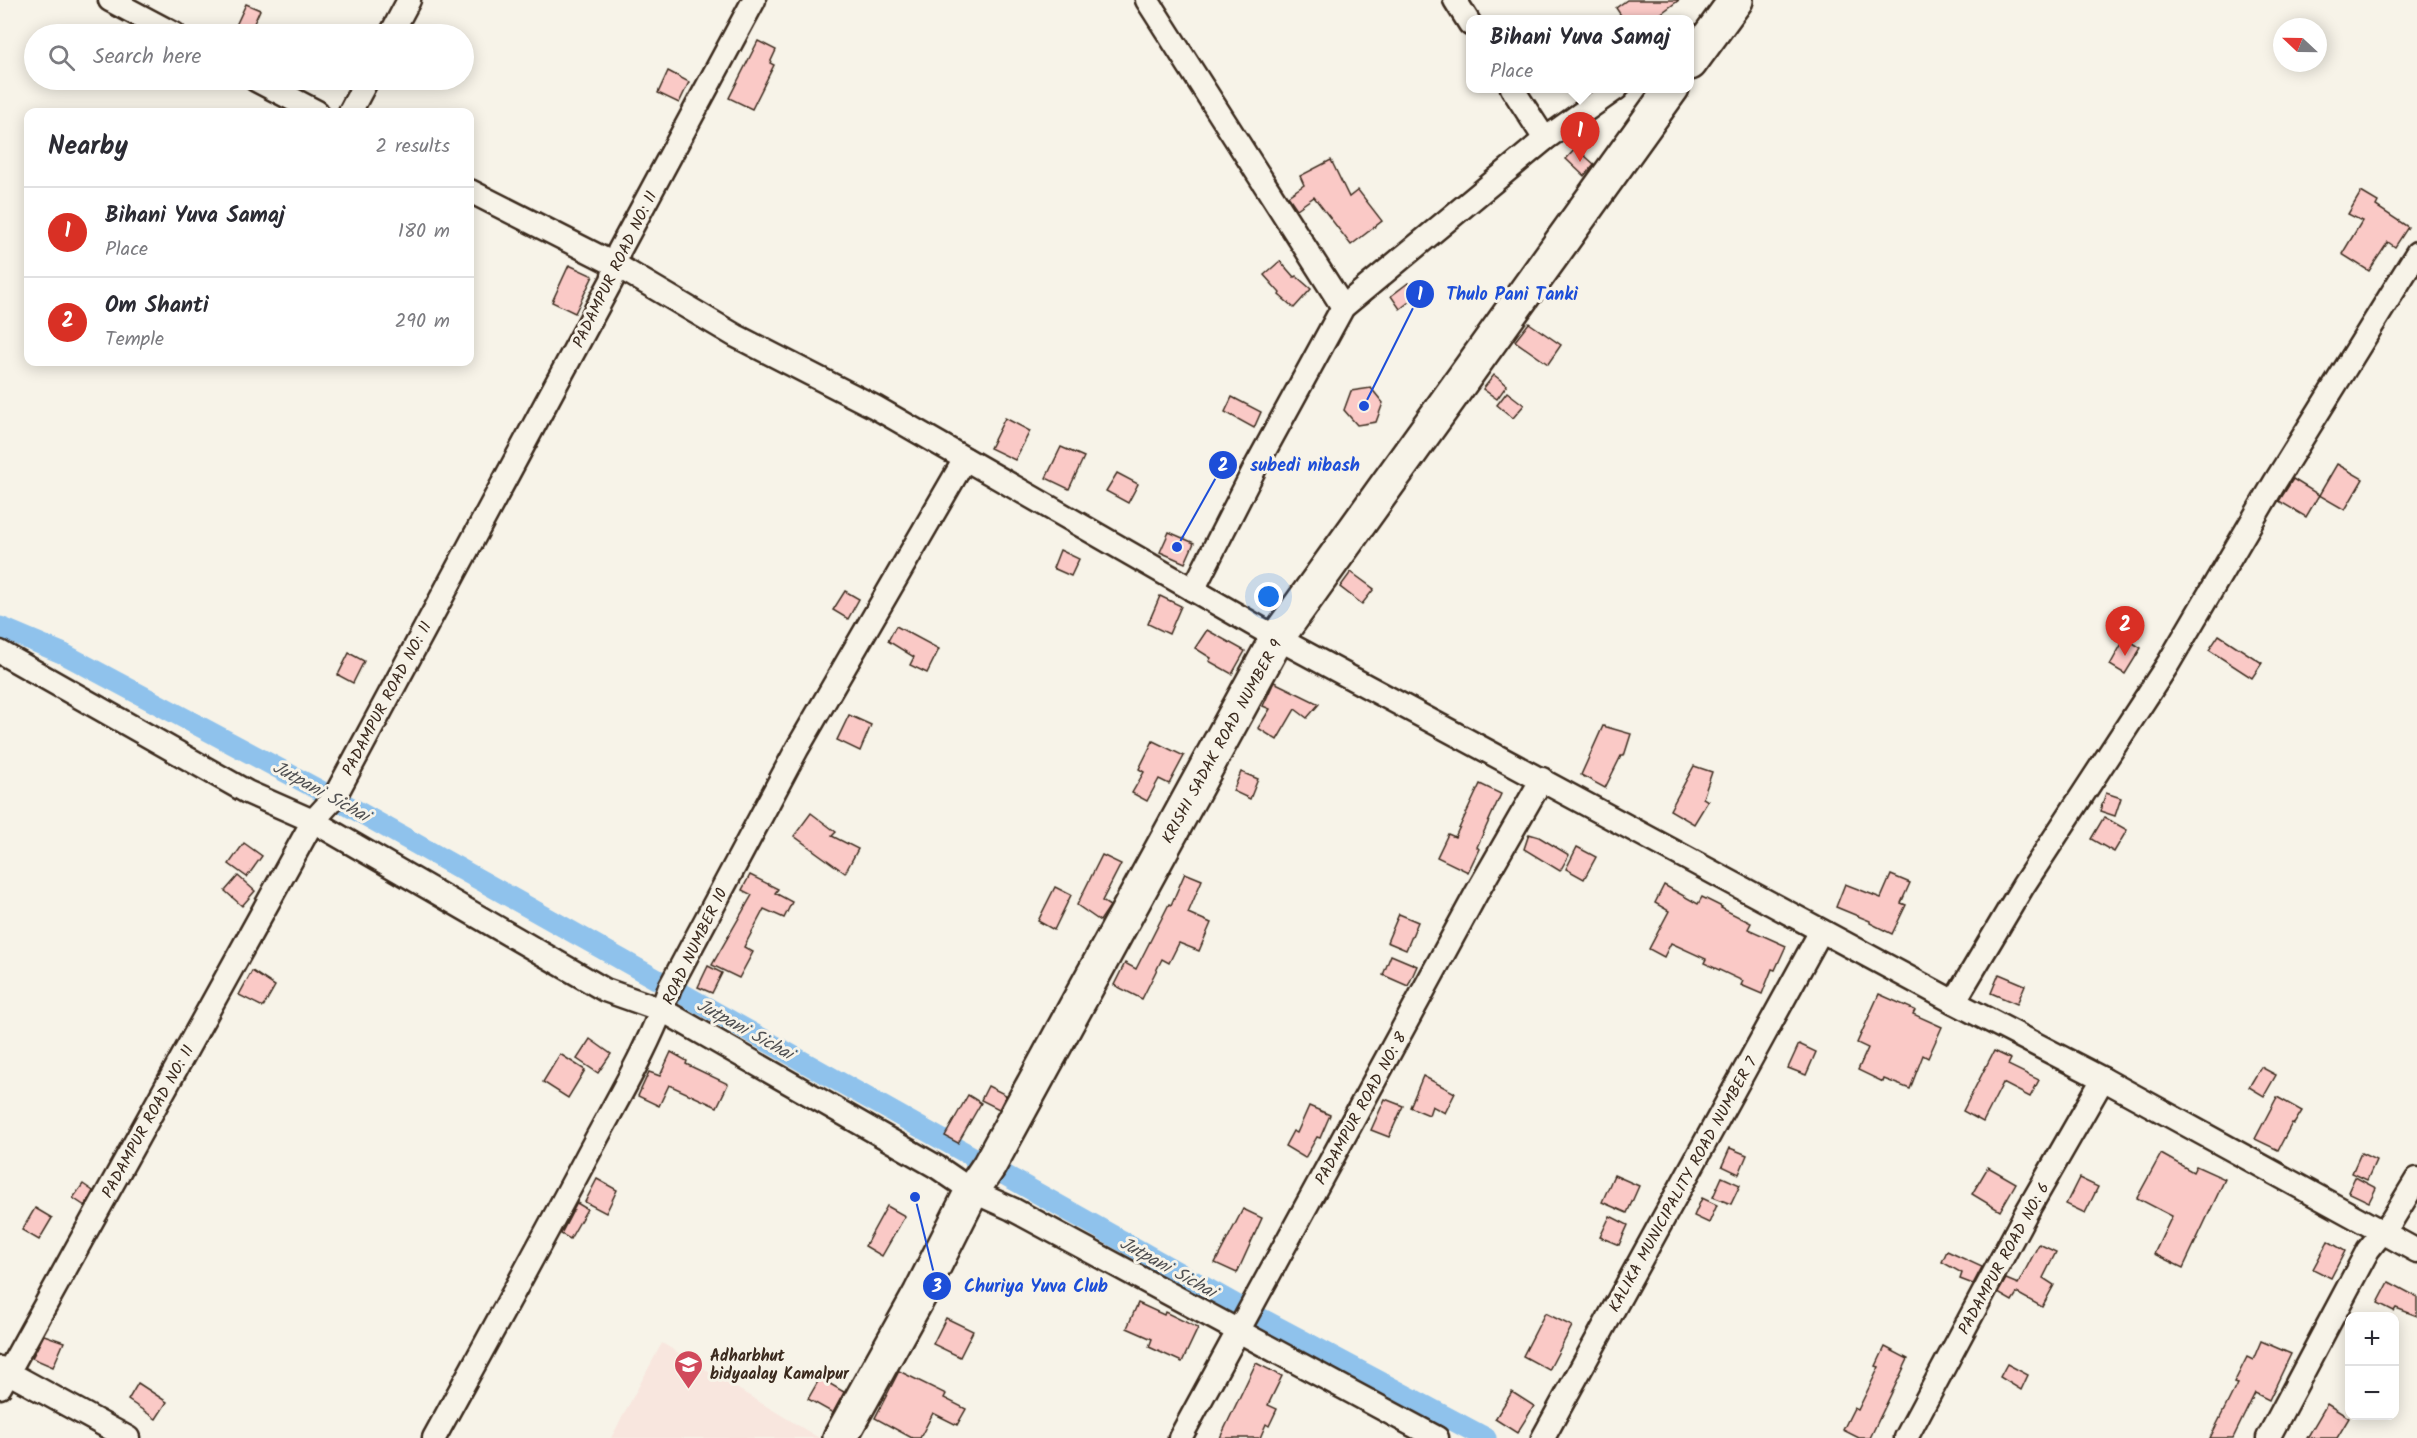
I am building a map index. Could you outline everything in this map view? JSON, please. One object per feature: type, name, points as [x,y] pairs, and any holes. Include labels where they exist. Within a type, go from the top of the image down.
[{"type":"street","points":[[110,0],[155,24]]},
{"type":"street","points":[[396,24],[409,0]]},
{"type":"street","name":"PADAMPUR ROAD NO: 11","points":[[3,1376],[313,821],[334,798],[612,280],[620,251],[754,0]]},
{"type":"street","points":[[1147,0],[1343,307]]},
{"type":"street","points":[[1455,0],[1466,18]]},
{"type":"street","points":[[1699,38],[1736,0]]},
{"type":"street","points":[[275,90],[309,108]]},
{"type":"street","points":[[352,108],[362,90]]},
{"type":"street","points":[[1515,93],[1545,139]]},
{"type":"street","points":[[1193,590],[1255,468],[1343,307],[1545,139],[1610,93]]},
{"type":"street","name":"KRISHI SADAK ROAD NUMBER 9","points":[[840,1438],[920,1294],[972,1191],[989,1166],[998,1145],[1277,638],[1668,93]]},
{"type":"street","points":[[474,193],[616,266],[736,336],[875,407],[1277,638],[1542,778],[1821,931],[2103,1079],[2417,1251]]},
{"type":"street","points":[[1954,1002],[2023,886],[2168,664],[2275,482],[2417,253]]},
{"type":"street","name":"ROAD NUMBER 10","points":[[434,1438],[506,1308],[662,1010],[675,977],[797,749],[964,459]]},
{"type":"street","points":[[0,652],[247,792],[313,821],[605,990],[662,1010],[937,1167],[972,1191],[1012,1209],[1238,1329],[1437,1438]]},
{"type":"street","name":"PADAMPUR ROAD NO: 8","points":[[1180,1438],[1476,894],[1542,778]]},
{"type":"street","name":"KALIKA MUNICIPALITY ROAD NUMBER 7","points":[[1543,1438],[1821,931]]},
{"type":"street","name":"PADAMPUR ROAD NO: 6","points":[[1906,1438],[2025,1215],[2103,1079]]},
{"type":"street","points":[[2268,1438],[2368,1250],[2417,1179]]},
{"type":"street","points":[[3,1376],[128,1438]]},
{"type":"shaded area","name":"Adharbhut bidyaalay Kamalpur","points":[[662,1343],[819,1438],[611,1438]]},
{"type":"building","points":[[1627,0],[1679,0],[1659,15],[1621,15],[1616,8]]},
{"type":"building","points":[[246,4],[260,10],[254,24],[237,24]]},
{"type":"building","points":[[758,41],[776,50],[770,63],[774,65],[752,109],[729,98]]},
{"type":"building","points":[[668,71],[689,82],[679,103],[658,93]]},
{"type":"building","points":[[1576,148],[1594,164],[1584,176],[1566,159]]},
{"type":"building","points":[[1331,160],[1349,197],[1358,190],[1382,221],[1351,245],[1314,197],[1297,209],[1288,196],[1304,185],[1300,176]]},
{"type":"building","points":[[2361,192],[2378,202],[2376,206],[2408,227],[2395,247],[2388,242],[2369,271],[2342,254],[2362,221],[2348,214]]},
{"type":"building","points":[[1280,261],[1294,277],[1296,276],[1311,289],[1294,308],[1279,295],[1280,293],[1264,275]]},
{"type":"building","points":[[569,265],[593,276],[575,313],[552,302]]},
{"type":"building","points":[[1408,283],[1418,295],[1400,309],[1391,296]]},
{"type":"building","points":[[1529,323],[1561,345],[1548,364],[1515,341]]},
{"type":"building","points":[[1494,375],[1507,385],[1497,399],[1483,389]]},
{"type":"building","points":[[1371,388],[1383,403],[1376,422],[1357,425],[1344,410],[1351,391]]},
{"type":"building","points":[[1507,392],[1524,405],[1513,418],[1497,405]]},
{"type":"building","points":[[1232,397],[1261,412],[1254,428],[1225,412]]},
{"type":"building","points":[[1005,418],[1030,431],[1015,460],[990,448]]},
{"type":"building","points":[[1061,447],[1084,457],[1069,489],[1046,478]]},
{"type":"building","points":[[2337,464],[2363,479],[2345,510],[2319,495]]},
{"type":"building","points":[[1117,473],[1138,484],[1128,503],[1106,491]]},
{"type":"building","points":[[2293,479],[2319,495],[2306,517],[2279,501]]},
{"type":"building","points":[[1169,532],[1194,543],[1185,563],[1160,552]]},
{"type":"building","points":[[1060,550],[1079,559],[1071,576],[1053,568]]},
{"type":"building","points":[[1351,572],[1374,589],[1362,604],[1340,587]]},
{"type":"building","points":[[845,591],[859,599],[848,619],[833,610]]},
{"type":"building","points":[[1160,596],[1181,606],[1169,634],[1148,624]]},
{"type":"building","points":[[896,626],[939,649],[927,673],[910,665],[914,657],[888,641]]},
{"type":"building","points":[[1207,630],[1245,651],[1232,674],[1209,661],[1211,658],[1195,648]]},
{"type":"building","points":[[2219,635],[2262,663],[2252,678],[2209,650]]},
{"type":"building","points":[[2125,638],[2141,648],[2125,674],[2110,665]]},
{"type":"building","points":[[349,653],[364,661],[353,683],[338,675]]},
{"type":"building","points":[[1274,682],[1319,704],[1307,718],[1295,709],[1277,740],[1258,728],[1270,709],[1263,706]]},
{"type":"building","points":[[849,715],[871,725],[860,751],[837,740]]},
{"type":"building","points":[[1603,726],[1631,734],[1624,756],[1621,756],[1605,788],[1581,775]]},
{"type":"building","points":[[1153,741],[1184,756],[1169,784],[1159,779],[1147,801],[1132,793],[1144,772],[1139,769]]},
{"type":"building","points":[[1694,766],[1712,772],[1703,798],[1708,801],[1694,824],[1670,810]]},
{"type":"building","points":[[1241,772],[1258,779],[1250,799],[1233,791]]},
{"type":"building","points":[[1480,784],[1501,794],[1468,872],[1437,857],[1448,834],[1455,837]]},
{"type":"building","points":[[2106,793],[2121,798],[2115,816],[2100,811]]},
{"type":"building","points":[[811,813],[836,832],[832,836],[858,849],[845,873],[794,836]]},
{"type":"building","points":[[2104,817],[2127,830],[2114,852],[2091,839]]},
{"type":"building","points":[[1529,834],[1539,837],[1569,855],[1560,871],[1524,849]]},
{"type":"building","points":[[244,843],[262,856],[247,877],[229,864]]},
{"type":"building","points":[[1577,847],[1596,857],[1584,879],[1566,869]]},
{"type":"building","points":[[1102,855],[1121,864],[1102,901],[1110,906],[1100,921],[1077,905]]},
{"type":"building","points":[[1185,873],[1202,880],[1188,913],[1211,923],[1199,951],[1179,943],[1169,963],[1162,959],[1142,999],[1114,985],[1125,963],[1136,969],[1169,904],[1171,905]]},
{"type":"building","points":[[750,875],[778,889],[775,893],[792,902],[784,918],[764,909],[744,947],[753,952],[739,978],[712,965],[752,895],[742,890]]},
{"type":"building","points":[[1891,875],[1910,883],[1901,903],[1906,905],[1892,934],[1870,921],[1836,907],[1845,884],[1881,898]]},
{"type":"building","points":[[238,876],[255,891],[242,906],[225,891]]},
{"type":"building","points":[[1664,885],[1698,904],[1702,897],[1722,907],[1751,923],[1748,929],[1786,946],[1775,970],[1772,969],[1762,994],[1741,985],[1743,981],[1704,963],[1706,959],[1671,943],[1664,957],[1649,949],[1669,911],[1655,903]]},
{"type":"building","points":[[1055,887],[1071,895],[1054,930],[1038,921]]},
{"type":"building","points":[[1399,914],[1418,922],[1406,950],[1387,942]]},
{"type":"building","points":[[1391,955],[1417,966],[1408,986],[1383,975]]},
{"type":"building","points":[[708,966],[722,973],[712,993],[698,987]]},
{"type":"building","points":[[252,971],[275,986],[263,1007],[239,995]]},
{"type":"building","points":[[1999,974],[2025,985],[2017,1004],[1991,993]]},
{"type":"building","points":[[1879,994],[1915,1010],[1913,1014],[1942,1027],[1928,1058],[1923,1055],[1910,1089],[1884,1079],[1883,1082],[1858,1070],[1868,1048],[1857,1043]]},
{"type":"building","points":[[590,1039],[611,1054],[598,1073],[577,1059]]},
{"type":"building","points":[[1799,1044],[1816,1052],[1806,1075],[1788,1068]]},
{"type":"building","points":[[1994,1051],[2011,1059],[2008,1065],[2039,1080],[2030,1097],[2003,1083],[1983,1122],[1963,1111]]},
{"type":"building","points":[[671,1052],[687,1061],[686,1064],[728,1084],[717,1107],[669,1085],[659,1106],[638,1096],[649,1072],[660,1076]]},
{"type":"building","points":[[560,1054],[585,1070],[568,1098],[543,1082]]},
{"type":"building","points":[[2261,1067],[2276,1075],[2264,1096],[2249,1087]]},
{"type":"building","points":[[1423,1076],[1455,1093],[1445,1113],[1432,1106],[1429,1115],[1410,1107]]},
{"type":"building","points":[[988,1086],[1006,1095],[999,1109],[981,1100]]},
{"type":"building","points":[[968,1095],[981,1103],[958,1143],[945,1136]]},
{"type":"building","points":[[2277,1097],[2302,1111],[2294,1124],[2292,1123],[2278,1150],[2255,1139]]},
{"type":"building","points":[[1385,1099],[1403,1106],[1389,1137],[1371,1130]]},
{"type":"building","points":[[1309,1106],[1330,1115],[1320,1138],[1317,1137],[1305,1158],[1285,1146],[1293,1131],[1297,1133]]},
{"type":"building","points":[[1730,1148],[1747,1155],[1739,1174],[1722,1166]]},
{"type":"building","points":[[2361,1153],[2376,1160],[2367,1180],[2352,1173]]},
{"type":"building","points":[[2161,1154],[2193,1172],[2196,1166],[2225,1179],[2183,1268],[2154,1254],[2172,1216],[2137,1198]]},
{"type":"building","points":[[1988,1167],[2016,1183],[2000,1211],[1972,1194]]},
{"type":"building","points":[[1614,1175],[1639,1186],[1627,1213],[1602,1202]]},
{"type":"building","points":[[1722,1177],[1740,1185],[1731,1204],[1713,1197]]},
{"type":"building","points":[[2355,1177],[2376,1188],[2369,1202],[2348,1192]]},
{"type":"building","points":[[2079,1178],[2098,1187],[2085,1213],[2066,1204]]},
{"type":"building","points":[[597,1179],[617,1190],[606,1213],[585,1202]]},
{"type":"building","points":[[83,1184],[93,1191],[85,1206],[73,1198]]},
{"type":"building","points":[[1702,1198],[1717,1205],[1709,1223],[1694,1216]]},
{"type":"building","points":[[577,1203],[587,1209],[570,1239],[561,1234]]},
{"type":"building","points":[[887,1206],[905,1216],[882,1256],[865,1246]]},
{"type":"building","points":[[35,1208],[52,1218],[39,1240],[22,1230]]},
{"type":"building","points":[[1243,1209],[1262,1218],[1237,1273],[1215,1263]]},
{"type":"building","points":[[1610,1216],[1628,1225],[1619,1245],[1600,1237]]},
{"type":"building","points":[[2328,1241],[2345,1251],[2331,1278],[2313,1269]]},
{"type":"building","points":[[2039,1244],[2056,1252],[2043,1278],[2054,1285],[2042,1307],[2017,1293],[2012,1301],[1998,1293],[2006,1279],[2018,1284]]},
{"type":"building","points":[[1947,1251],[1982,1267],[1973,1284],[1960,1279],[1962,1273],[1942,1262]]},
{"type":"building","points":[[2389,1282],[2417,1297],[2417,1316],[2396,1308],[2394,1311],[2378,1303]]},
{"type":"building","points":[[1138,1303],[1164,1315],[1165,1312],[1198,1328],[1182,1362],[1149,1347],[1152,1339],[1127,1328]]},
{"type":"building","points":[[1545,1313],[1572,1326],[1549,1370],[1523,1356]]},
{"type":"building","points":[[946,1318],[973,1331],[960,1357],[933,1344]]},
{"type":"building","points":[[44,1335],[64,1342],[53,1367],[32,1358]]},
{"type":"building","points":[[2261,1341],[2291,1354],[2269,1400],[2255,1393],[2233,1438],[2210,1438],[2237,1384],[2234,1383],[2247,1357],[2253,1360]]},
{"type":"building","points":[[1885,1347],[1908,1359],[1870,1438],[1859,1438],[1843,1430],[1854,1408],[1858,1410],[1879,1367],[1876,1366]]},
{"type":"building","points":[[1256,1363],[1282,1376],[1268,1405],[1277,1409],[1269,1426],[1266,1424],[1260,1438],[1220,1438]]},
{"type":"building","points":[[2007,1364],[2028,1375],[2021,1390],[2000,1377]]},
{"type":"building","points":[[899,1371],[946,1394],[944,1398],[966,1409],[957,1425],[933,1413],[920,1438],[912,1438],[875,1418]]},
{"type":"building","points":[[820,1378],[844,1392],[833,1413],[808,1399]]},
{"type":"building","points":[[138,1383],[167,1402],[156,1419],[128,1400]]},
{"type":"building","points":[[1512,1392],[1534,1406],[1517,1433],[1495,1419]]},
{"type":"building","points":[[2327,1404],[2345,1415],[2345,1420],[2348,1420],[2337,1438],[2307,1438]]},
{"type":"waterway","name":"Jutpani Sichai","points":[[0,627],[64,654],[334,798],[1247,1311],[1486,1438]]},
{"type":"place","name":"Bihani Yuva Samaj","points":[[1580,162]]},
{"type":"place","name":"Thulo Pani Tanki","points":[[1364,406]]},
{"type":"place","name":"subedi nibash","points":[[1177,547]]},
{"type":"place","name":"Om Shanti","points":[[2125,656]]},
{"type":"place","name":"Churiya Yuva Club","points":[[915,1197]]},
{"type":"place","name":"Adharbhut bidyaalay Kamalpur","points":[[689,1390]]}]
